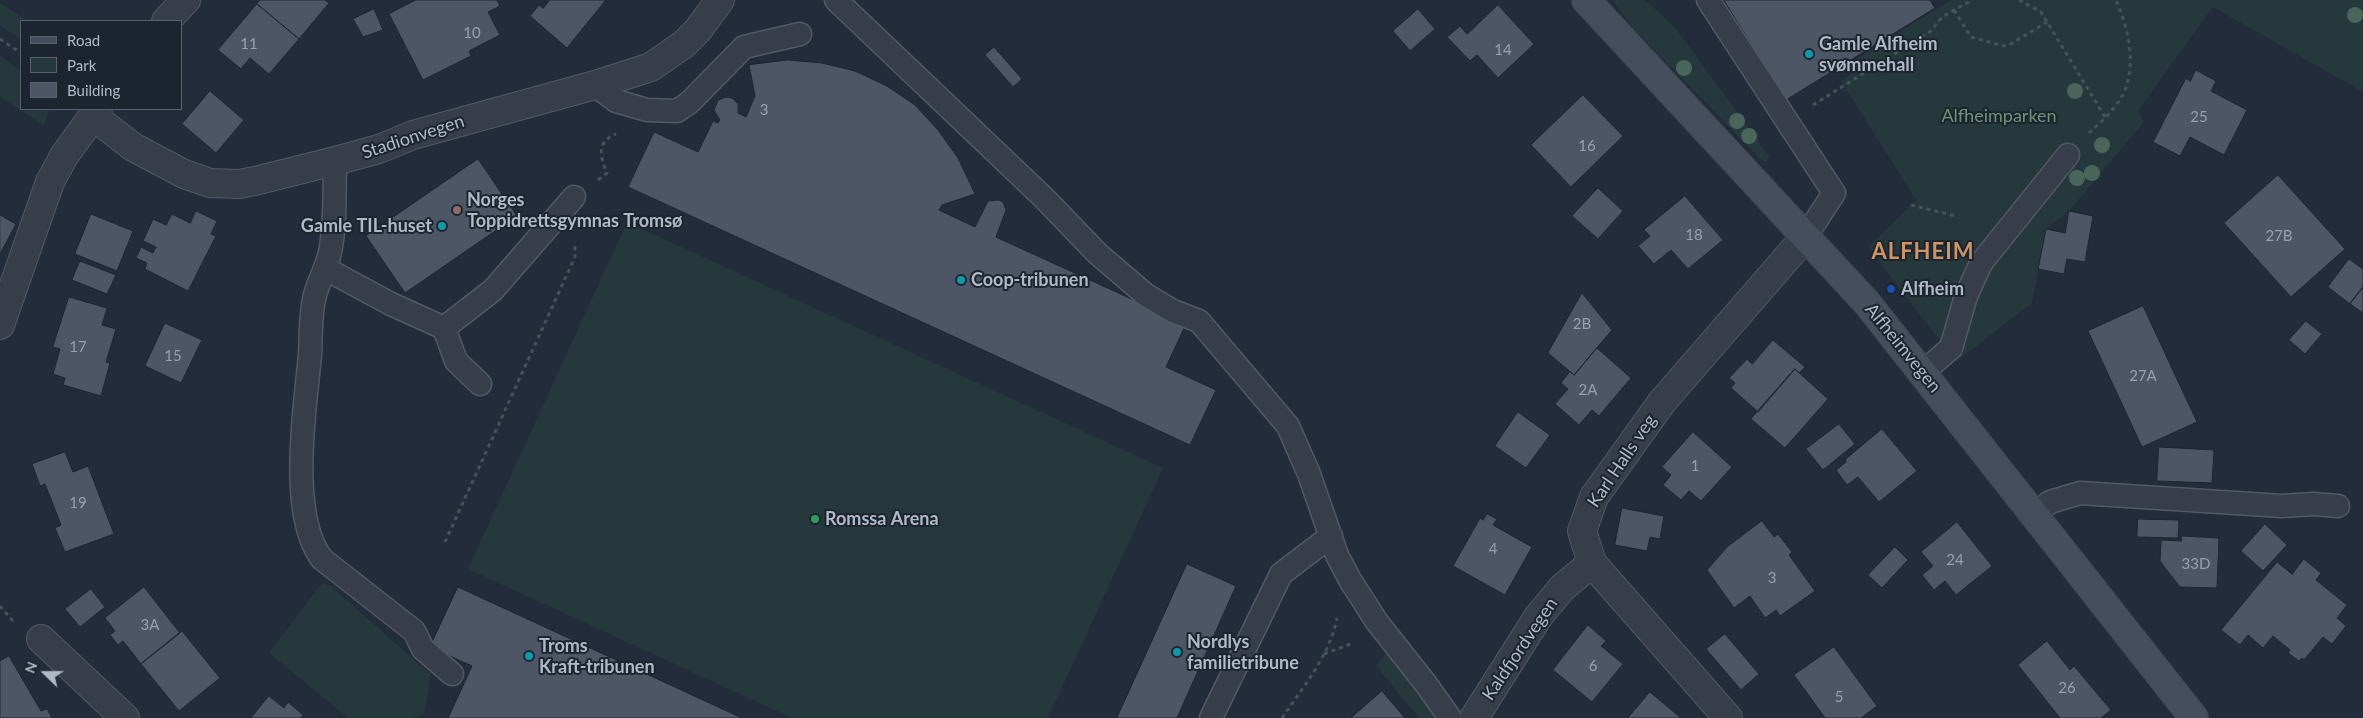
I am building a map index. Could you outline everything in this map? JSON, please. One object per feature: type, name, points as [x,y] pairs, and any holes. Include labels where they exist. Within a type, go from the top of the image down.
[{"type":"street","points":[[167,20],[186,0]]},
{"type":"street","name":"Stadionvegen","points":[[95,112],[117,136],[147,156],[184,174],[210,183],[239,184],[335,161],[380,148],[413,135],[595,85],[652,66],[669,56],[698,30],[720,0]]},
{"type":"street","name":"Alfheimvegen","points":[[1586,0],[1867,304],[2194,718]]},
{"type":"street","points":[[0,325],[50,182],[64,156],[95,112]]},
{"type":"street","name":"Karl Halls veg","points":[[1728,718],[1592,563],[1582,531],[1594,497],[1662,402],[1806,236]]},
{"type":"street","name":"Kaldfjordvegen","points":[[1474,718],[1538,617],[1562,588],[1592,563]]},
{"type":"street","points":[[41,639],[126,718]]},
{"type":"lane","points":[[836,0],[1044,198],[1098,254],[1146,295],[1173,311],[1199,321],[1288,426],[1337,555],[1350,580],[1377,622],[1450,718]]},
{"type":"lane","points":[[1708,0],[1834,193],[1806,236]]},
{"type":"lane","points":[[595,85],[616,101],[647,110],[677,111],[690,102],[744,47],[800,34]]},
{"type":"lane","points":[[1922,373],[1951,348],[1966,296],[1981,263],[2068,155]]},
{"type":"lane","points":[[335,161],[333,232],[326,269],[315,295],[301,463],[304,501],[310,537],[314,548],[322,559],[414,631],[423,649],[452,674]]},
{"type":"lane","points":[[444,328],[492,290],[574,197]]},
{"type":"lane","points":[[326,269],[391,304],[444,328],[456,361],[480,384]]},
{"type":"lane","points":[[2034,515],[2050,502],[2080,494],[2282,506],[2314,504],[2338,506]]},
{"type":"lane","points":[[1211,718],[1280,574],[1331,536]]},
{"type":"path","points":[[1788,122],[1844,84],[1931,31],[1942,18],[1972,0]]},
{"type":"path","points":[[2018,0],[2041,12],[2105,117]]},
{"type":"path","points":[[2068,155],[2120,100],[2130,75],[2127,31],[2116,0]]},
{"type":"path","points":[[1954,10],[1971,37],[2004,46],[2010,46],[2047,22]]},
{"type":"path","points":[[0,39],[20,52]]},
{"type":"path","points":[[445,542],[575,257],[574,197],[607,174],[600,159],[600,151],[609,137],[618,133]]},
{"type":"path","points":[[1911,204],[1956,216]]},
{"type":"path","points":[[1282,718],[1324,654],[1334,634],[1340,605],[1350,580]]},
{"type":"green space","points":[[1612,0],[1644,0],[1677,30],[1770,157],[1764,163],[1633,28]]},
{"type":"green space","name":"Alfheimparken","points":[[1951,0],[2363,0],[2363,92],[2213,7],[2138,111],[2144,122],[2069,211],[2046,229],[2032,303],[1958,360],[1923,319],[1868,247],[1916,200],[1841,81],[1850,75],[1845,66]]},
{"type":"green space","points":[[0,3],[26,20],[20,20],[20,38],[0,26]]},
{"type":"green space","points":[[0,56],[20,70],[20,110],[49,110],[44,126],[0,97]]},
{"type":"green space","name":"Romssa Arena","points":[[627,222],[1163,468],[1048,718],[792,718],[468,569]]},
{"type":"green space","points":[[322,583],[331,586],[431,675],[424,714],[413,718],[348,718],[269,653]]},
{"type":"green space","points":[[1385,647],[1437,718],[1419,718],[1376,666],[1384,655]]},
{"type":"building","points":[[260,0],[325,0],[329,3],[299,39],[257,4]]},
{"type":"building","points":[[416,0],[497,0],[500,6],[488,12],[500,35],[469,51],[471,56],[423,80],[389,14]]},
{"type":"building","points":[[550,0],[605,1],[567,48],[530,16],[539,5],[543,8]]},
{"type":"building","name":"Gamle Alfheim svømmehall","points":[[1724,0],[1930,0],[1935,8],[1786,100]]},
{"type":"building","points":[[257,4],[299,39],[269,74],[250,58],[241,69],[218,50]]},
{"type":"building","points":[[1498,5],[1534,44],[1498,78],[1477,55],[1470,61],[1447,37],[1460,26],[1467,34]]},
{"type":"building","points":[[374,9],[383,30],[363,37],[353,19]]},
{"type":"building","points":[[1418,9],[1435,29],[1410,51],[1393,31]]},
{"type":"building","points":[[994,47],[1022,79],[1013,87],[985,55]]},
{"type":"building","name":"Coop-tribunen","points":[[788,60],[822,63],[855,71],[887,86],[915,105],[938,130],[958,158],[975,194],[942,205],[939,210],[975,227],[988,201],[998,200],[1003,202],[1006,210],[996,237],[1186,324],[1166,367],[1216,390],[1190,445],[628,187],[654,132],[698,152],[713,121],[718,123],[720,120],[714,110],[718,100],[726,97],[732,98],[738,104],[738,113],[746,117],[755,96],[749,65]]},
{"type":"building","points":[[2196,70],[2216,81],[2211,91],[2247,110],[2224,155],[2190,137],[2180,156],[2153,142],[2186,78],[2190,81]]},
{"type":"building","points":[[210,91],[244,120],[216,153],[182,124]]},
{"type":"building","points":[[1583,95],[1623,136],[1571,187],[1531,145]]},
{"type":"building","name":"Gamle TIL-huset","points":[[478,159],[517,216],[405,293],[366,236]]},
{"type":"building","points":[[2278,175],[2345,249],[2291,297],[2224,223]]},
{"type":"building","points":[[1598,188],[1623,211],[1598,239],[1572,216]]},
{"type":"building","points":[[1685,196],[1723,240],[1688,269],[1671,250],[1654,264],[1638,246],[1650,236],[1644,230]]},
{"type":"building","points":[[196,211],[217,221],[211,234],[216,236],[188,291],[145,269],[147,263],[136,258],[141,247],[153,253],[156,247],[143,241],[153,219],[166,225],[172,214],[190,223]]},
{"type":"building","points":[[2069,211],[2093,216],[2085,262],[2067,259],[2064,274],[2038,269],[2046,229],[2065,233]]},
{"type":"building","points":[[91,214],[133,231],[117,271],[75,254]]},
{"type":"building","points":[[0,215],[16,224],[0,254]]},
{"type":"building","points":[[2349,259],[2363,269],[2363,287],[2350,304],[2328,287]]},
{"type":"building","points":[[80,261],[116,275],[107,294],[72,280]]},
{"type":"building","points":[[2363,287],[2363,313],[2350,304]]},
{"type":"building","points":[[1582,293],[1612,330],[1574,375],[1548,353]]},
{"type":"building","points":[[69,297],[107,308],[102,325],[116,329],[106,362],[110,363],[101,396],[63,385],[65,378],[53,374],[60,349],[53,347]]},
{"type":"building","points":[[2143,306],[2197,422],[2142,447],[2088,331]]},
{"type":"building","points":[[2306,321],[2322,334],[2305,354],[2289,340]]},
{"type":"building","points":[[165,323],[202,340],[181,383],[145,366]]},
{"type":"building","points":[[1773,340],[1805,367],[1799,373],[1795,369],[1758,412],[1731,388],[1735,383],[1729,378],[1747,359],[1752,364]]},
{"type":"building","points":[[1597,348],[1631,378],[1599,416],[1592,410],[1579,425],[1555,404],[1568,389],[1561,383],[1570,371],[1574,375]]},
{"type":"building","points":[[1795,369],[1828,399],[1785,448],[1751,419]]},
{"type":"building","points":[[1518,412],[1550,435],[1526,468],[1495,446]]},
{"type":"building","points":[[1839,424],[1855,444],[1823,470],[1806,449]]},
{"type":"building","points":[[1882,429],[1917,471],[1879,502],[1858,477],[1847,485],[1836,470]]},
{"type":"building","points":[[1693,432],[1732,467],[1701,501],[1689,491],[1681,500],[1663,485],[1671,475],[1662,467]]},
{"type":"building","points":[[2159,447],[2214,450],[2212,483],[2157,481]]},
{"type":"building","points":[[65,452],[73,472],[88,466],[114,534],[65,552],[55,528],[61,525],[45,484],[40,486],[32,464]]},
{"type":"building","points":[[1622,508],[1664,516],[1660,539],[1650,537],[1647,551],[1615,545]]},
{"type":"building","points":[[1487,514],[1497,519],[1493,525],[1532,547],[1505,595],[1453,566],[1480,518],[1483,520]]},
{"type":"building","points":[[2138,519],[2179,520],[2178,538],[2137,537]]},
{"type":"building","points":[[1762,521],[1774,537],[1778,534],[1792,552],[1789,555],[1815,591],[1780,616],[1776,610],[1765,618],[1750,596],[1734,608],[1707,570],[1727,547]]},
{"type":"building","points":[[1957,522],[1992,566],[1956,595],[1945,581],[1934,590],[1922,575],[1933,566],[1921,552]]},
{"type":"building","points":[[2265,524],[2287,545],[2263,571],[2241,551]]},
{"type":"building","points":[[2182,536],[2219,538],[2217,588],[2180,587],[2160,561],[2161,540],[2181,541]]},
{"type":"building","points":[[1895,547],[1908,560],[1882,588],[1868,575]]},
{"type":"building","points":[[2304,559],[2321,573],[2316,580],[2347,605],[2337,618],[2346,626],[2332,644],[2323,637],[2304,660],[2302,658],[2299,661],[2288,653],[2290,650],[2273,636],[2263,648],[2248,635],[2240,645],[2221,630],[2277,562],[2292,574]]},
{"type":"building","name":"Nordlys familietribune","points":[[1187,564],[1236,586],[1177,718],[1117,718]]},
{"type":"building","points":[[144,587],[180,633],[141,664],[123,641],[118,645],[110,635],[115,631],[105,618]]},
{"type":"building","name":"Troms Kraft-tribunen","points":[[458,587],[742,718],[448,718],[472,666],[430,647]]},
{"type":"building","points":[[91,589],[105,607],[80,627],[65,609]]},
{"type":"building","points":[[1588,625],[1606,641],[1601,646],[1623,664],[1592,702],[1553,670]]},
{"type":"building","points":[[182,631],[220,678],[179,711],[141,664]]},
{"type":"building","points":[[1725,634],[1759,674],[1741,690],[1706,649]]},
{"type":"building","points":[[2047,641],[2070,670],[2074,666],[2111,710],[2101,718],[2060,718],[2018,665]]},
{"type":"building","points":[[1834,647],[1877,706],[1861,718],[1825,718],[1794,675]]},
{"type":"building","points":[[9,656],[41,711],[47,709],[52,718],[0,718],[0,661]]},
{"type":"building","points":[[1382,691],[1405,718],[1351,718]]},
{"type":"building","points":[[1650,692],[1681,718],[1628,718]]},
{"type":"building","points":[[269,696],[284,708],[288,702],[303,715],[301,718],[251,718]]},
{"type":"place","name":"Gamle Alfheim svømmehall","points":[[1809,54]]},
{"type":"place","name":"Norges Toppidrettsgymnas Tromsø","points":[[457,210]]},
{"type":"place","name":"Gamle TIL-huset","points":[[442,226]]},
{"type":"place","name":"Coop-tribunen","points":[[961,280]]},
{"type":"place","name":"Alfheim","points":[[1891,289]]},
{"type":"place","name":"Romssa Arena","points":[[815,519]]},
{"type":"place","name":"Nordlys familietribune","points":[[1177,652]]},
{"type":"place","name":"Troms Kraft-tribunen","points":[[529,656]]},
{"type":"district","name":"ALFHEIM","points":[[1923,252]]}]
